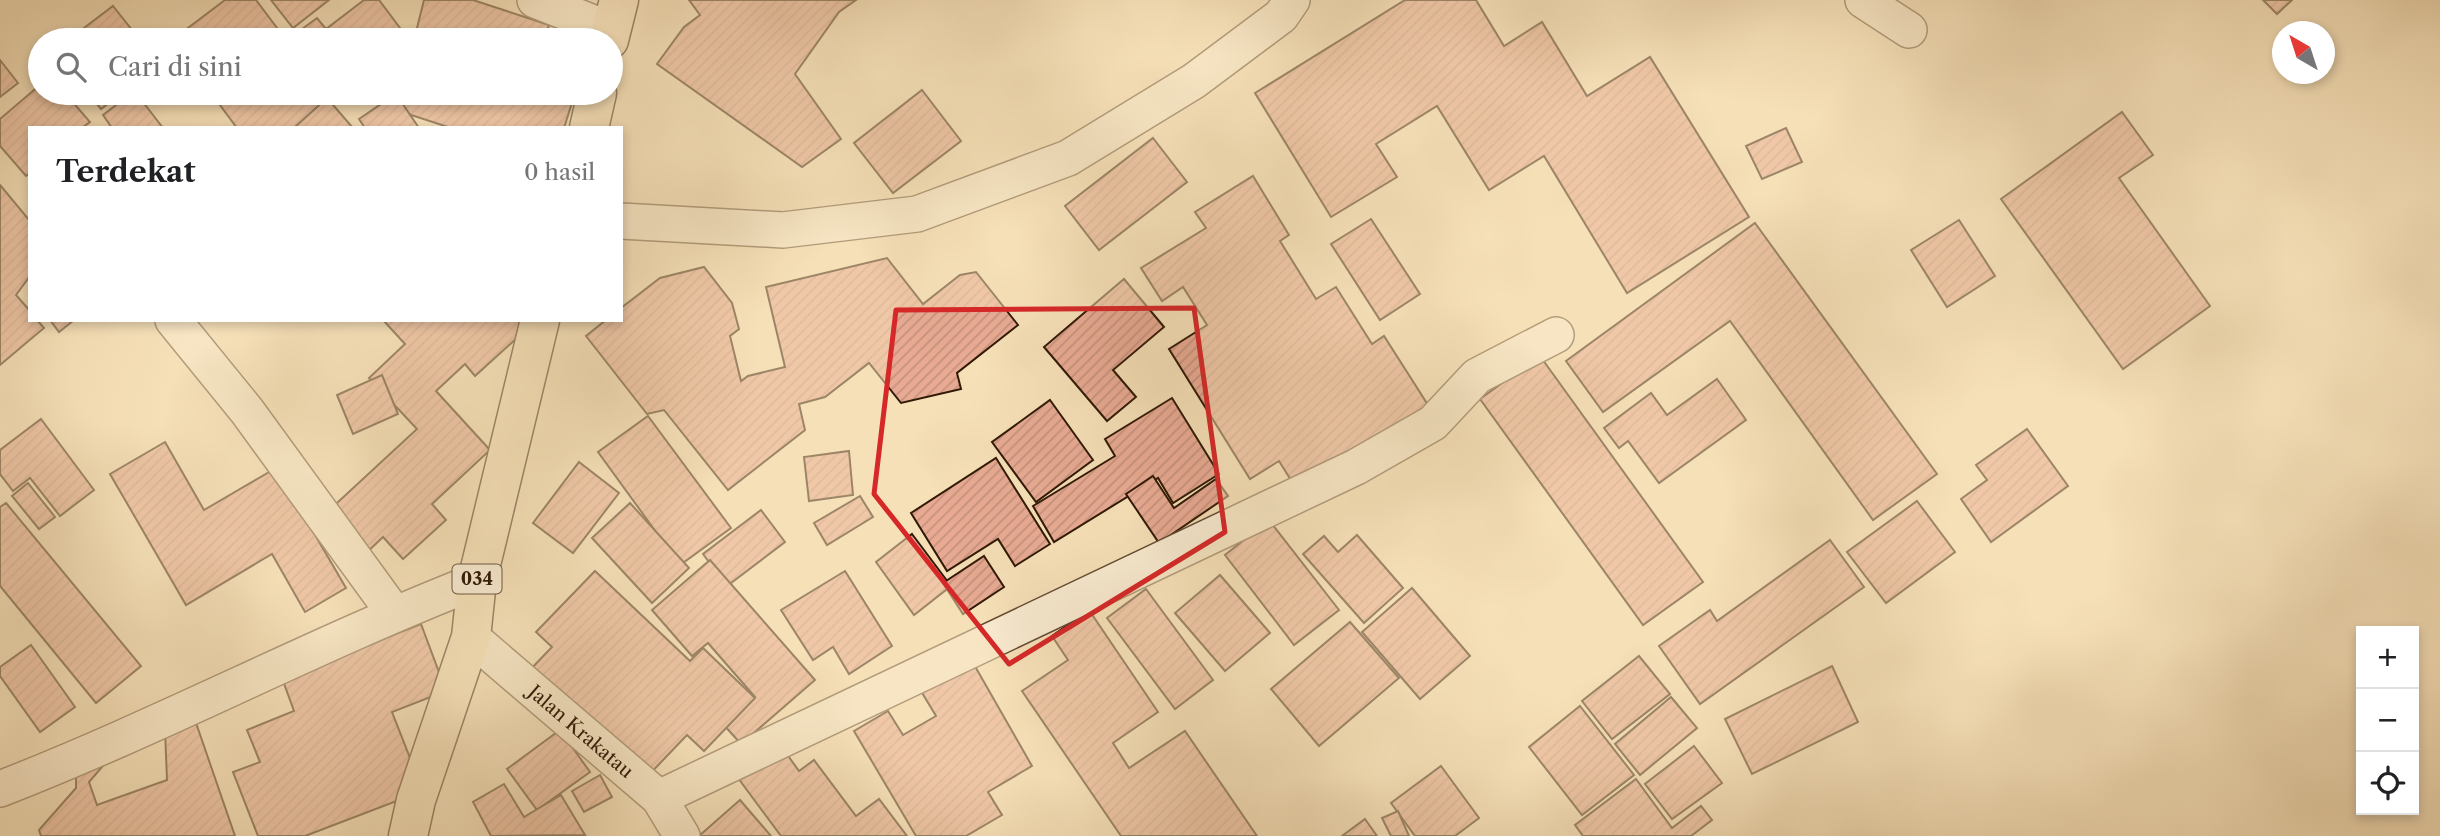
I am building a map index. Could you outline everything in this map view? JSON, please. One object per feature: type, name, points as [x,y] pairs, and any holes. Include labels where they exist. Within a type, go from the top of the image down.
[{"type":"main road","points":[[589,126],[594,105]]},
{"type":"main road","name":"034","points":[[408,836],[416,800],[471,637],[477,581],[540,322]]},
{"type":"street","points":[[535,0],[613,23]]},
{"type":"street","points":[[623,221],[783,230],[917,215],[1068,158],[1194,81],[1281,16],[1292,0]]},
{"type":"street","points":[[1863,0],[1909,30]]},
{"type":"street","points":[[175,322],[247,411],[394,613]]},
{"type":"street","points":[[659,798],[1356,467],[1433,423],[1477,376],[1556,335]]},
{"type":"street","points":[[0,789],[91,754],[394,613],[477,581]]},
{"type":"street","name":"Jalan Krakatau","points":[[471,637],[659,798],[682,836]]},
{"type":"highlighted area","points":[[1194,308],[1225,532],[1009,664],[874,494],[896,310]]},
{"type":"building","points":[[225,0],[256,0],[277,28],[188,28]]},
{"type":"building","points":[[271,0],[329,0],[293,28]]},
{"type":"building","points":[[364,0],[379,0],[400,28],[327,28]]},
{"type":"building","points":[[424,0],[473,0],[549,25],[548,28],[417,28]]},
{"type":"building","points":[[689,0],[856,0],[839,12],[795,74],[841,139],[802,167],[657,64],[684,27],[700,15]]},
{"type":"building","points":[[1405,0],[1476,0],[1504,46],[1542,22],[1587,96],[1650,57],[1749,217],[1627,293],[1544,156],[1489,190],[1437,106],[1376,144],[1397,177],[1331,217],[1255,93]]},
{"type":"building","points":[[2263,0],[2292,0],[2277,14]]},
{"type":"building","points":[[113,6],[130,28],[84,28]]},
{"type":"building","points":[[317,18],[325,28],[303,28]]},
{"type":"building","points":[[0,60],[18,83],[0,97]]},
{"type":"building","points":[[922,90],[961,141],[893,193],[854,143]]},
{"type":"building","points":[[28,95],[28,105],[75,105],[90,122],[85,126],[28,126],[26,176],[0,146],[0,119]]},
{"type":"building","points":[[116,105],[145,105],[161,126],[111,126],[103,115]]},
{"type":"building","points":[[220,105],[327,105],[299,126],[236,126]]},
{"type":"building","points":[[319,105],[333,105],[351,126],[296,126]]},
{"type":"building","points":[[380,105],[571,105],[565,126],[445,126]]},
{"type":"building","points":[[380,105],[403,105],[418,126],[364,126],[359,119]]},
{"type":"building","points":[[2122,112],[2153,155],[2119,178],[2210,306],[2123,369],[2001,199]]},
{"type":"building","points":[[1786,128],[1802,162],[1762,179],[1746,146]]},
{"type":"building","points":[[1153,138],[1187,182],[1099,250],[1065,206]]},
{"type":"building","points":[[1253,176],[1289,235],[1280,241],[1316,299],[1336,287],[1372,344],[1384,336],[1428,405],[1296,488],[1279,461],[1250,479],[1169,349],[1207,325],[1183,287],[1162,301],[1141,268],[1206,228],[1195,212]]},
{"type":"building","points":[[0,185],[28,219],[28,279],[16,295],[28,309],[28,322],[39,322],[44,328],[0,365]]},
{"type":"building","points":[[1371,219],[1420,294],[1380,320],[1331,244]]},
{"type":"building","points":[[1959,220],[1995,276],[1947,307],[1911,250]]},
{"type":"building","points":[[1755,223],[1937,474],[1873,520],[1730,321],[1603,412],[1566,361]]},
{"type":"building","points":[[887,258],[923,304],[960,275],[976,272],[1018,325],[957,373],[961,389],[901,403],[869,363],[825,397],[799,404],[805,430],[728,490],[664,410],[647,414],[586,336],[604,322],[623,322],[623,306],[660,278],[704,267],[732,303],[739,329],[730,336],[741,381],[748,376],[785,367],[766,287]]},
{"type":"building","points":[[1124,279],[1164,327],[1113,370],[1136,397],[1107,421],[1044,347]]},
{"type":"building","points":[[52,322],[72,322],[59,332]]},
{"type":"building","points":[[385,322],[524,322],[529,327],[475,376],[465,364],[436,391],[490,450],[432,504],[446,520],[403,559],[383,537],[363,556],[324,515],[417,429],[369,378],[405,344]]},
{"type":"building","points":[[1540,356],[1703,582],[1643,625],[1480,399]]},
{"type":"building","points":[[382,375],[398,414],[353,434],[337,395]]},
{"type":"building","points":[[1717,379],[1746,420],[1659,483],[1628,441],[1619,448],[1604,428],[1651,393],[1667,415]]},
{"type":"building","points":[[1172,398],[1219,474],[1173,503],[1158,478],[1054,542],[1033,506],[1115,456],[1105,439]]},
{"type":"building","points":[[1050,400],[1093,460],[1036,502],[992,442]]},
{"type":"building","points":[[648,416],[731,528],[680,565],[598,452]]},
{"type":"building","points":[[41,419],[94,490],[60,516],[30,478],[13,491],[0,474],[0,450]]},
{"type":"building","points":[[2027,429],[2068,486],[1991,542],[1961,499],[1987,480],[1976,465]]},
{"type":"building","points":[[165,442],[204,510],[276,468],[346,588],[305,612],[272,554],[186,605],[110,474]]},
{"type":"building","points":[[849,451],[853,495],[809,501],[804,457]]},
{"type":"building","points":[[996,458],[1050,544],[1015,566],[998,539],[947,571],[911,513]]},
{"type":"building","points":[[579,462],[619,493],[573,553],[533,523]]},
{"type":"building","points":[[1153,476],[1174,508],[1216,479],[1228,496],[1159,543],[1126,494]]},
{"type":"building","points":[[28,483],[55,517],[39,529],[12,496]]},
{"type":"building","points":[[860,496],[873,517],[827,545],[814,523]]},
{"type":"building","points":[[1917,501],[1955,552],[1886,603],[1847,552]]},
{"type":"building","points":[[6,503],[141,666],[96,703],[0,586],[0,507]]},
{"type":"building","points":[[630,503],[689,568],[652,603],[592,538]]},
{"type":"building","points":[[761,510],[785,542],[727,586],[703,554]]},
{"type":"building","points":[[1269,520],[1339,610],[1294,645],[1225,555]]},
{"type":"building","points":[[912,534],[951,586],[914,615],[876,562]]},
{"type":"building","points":[[1357,535],[1403,588],[1364,623],[1303,554],[1324,536],[1338,552]]},
{"type":"building","points":[[1830,540],[1864,587],[1700,704],[1659,646],[1710,610],[1717,621]]},
{"type":"building","points":[[984,556],[1004,587],[963,614],[943,583]]},
{"type":"building","points":[[710,560],[815,680],[741,744],[723,724],[755,697],[708,643],[692,656],[652,610]]},
{"type":"building","points":[[595,571],[690,661],[703,648],[755,698],[704,751],[687,735],[643,781],[528,672],[552,647],[536,632]]},
{"type":"building","points":[[845,571],[892,646],[849,674],[833,647],[813,660],[781,610]]},
{"type":"building","points":[[1220,575],[1270,633],[1225,671],[1175,613]]},
{"type":"building","points":[[1412,588],[1470,656],[1420,699],[1362,632]]},
{"type":"building","points":[[1146,589],[1213,680],[1175,709],[1107,618]]},
{"type":"building","points":[[1089,610],[1158,712],[1113,743],[1129,768],[1185,731],[1257,836],[1121,836],[1022,691],[1068,660],[1052,636]]},
{"type":"building","points":[[1350,622],[1399,678],[1319,746],[1271,689]]},
{"type":"building","points":[[421,624],[446,691],[392,712],[423,791],[305,836],[258,836],[233,772],[260,762],[247,730],[294,711],[282,678]]},
{"type":"building","points":[[31,645],[75,707],[40,732],[0,676],[0,667]]},
{"type":"building","points":[[1639,656],[1670,694],[1612,739],[1582,701]]},
{"type":"building","points":[[972,661],[1032,766],[988,792],[1002,815],[966,836],[916,836],[854,731],[888,711],[903,735],[936,716],[921,691]]},
{"type":"building","points":[[1832,666],[1858,722],[1752,774],[1725,719]]},
{"type":"building","points":[[1671,697],[1697,728],[1640,775],[1615,744]]},
{"type":"building","points":[[1580,706],[1634,775],[1582,815],[1529,747]]},
{"type":"building","points":[[195,720],[235,836],[41,836],[39,830],[76,788],[76,767],[114,753],[89,782],[97,805],[167,780],[165,730]]},
{"type":"building","points":[[560,730],[590,772],[537,810],[507,769]]},
{"type":"building","points":[[781,746],[799,771],[814,760],[856,816],[879,799],[907,836],[781,836],[738,778]]},
{"type":"building","points":[[1694,746],[1722,783],[1672,819],[1645,784]]},
{"type":"building","points":[[1441,766],[1479,818],[1455,836],[1415,836],[1391,803]]},
{"type":"building","points":[[600,775],[612,797],[584,812],[572,791]]},
{"type":"building","points":[[1636,779],[1672,828],[1701,806],[1712,820],[1691,836],[1583,836],[1575,825]]},
{"type":"building","points":[[504,784],[524,817],[561,795],[585,835],[491,836],[473,802]]},
{"type":"building","points":[[740,800],[771,836],[699,836]]},
{"type":"building","points":[[1398,811],[1409,836],[1391,836],[1382,818]]},
{"type":"building","points":[[1365,819],[1377,836],[1342,836]]}]
